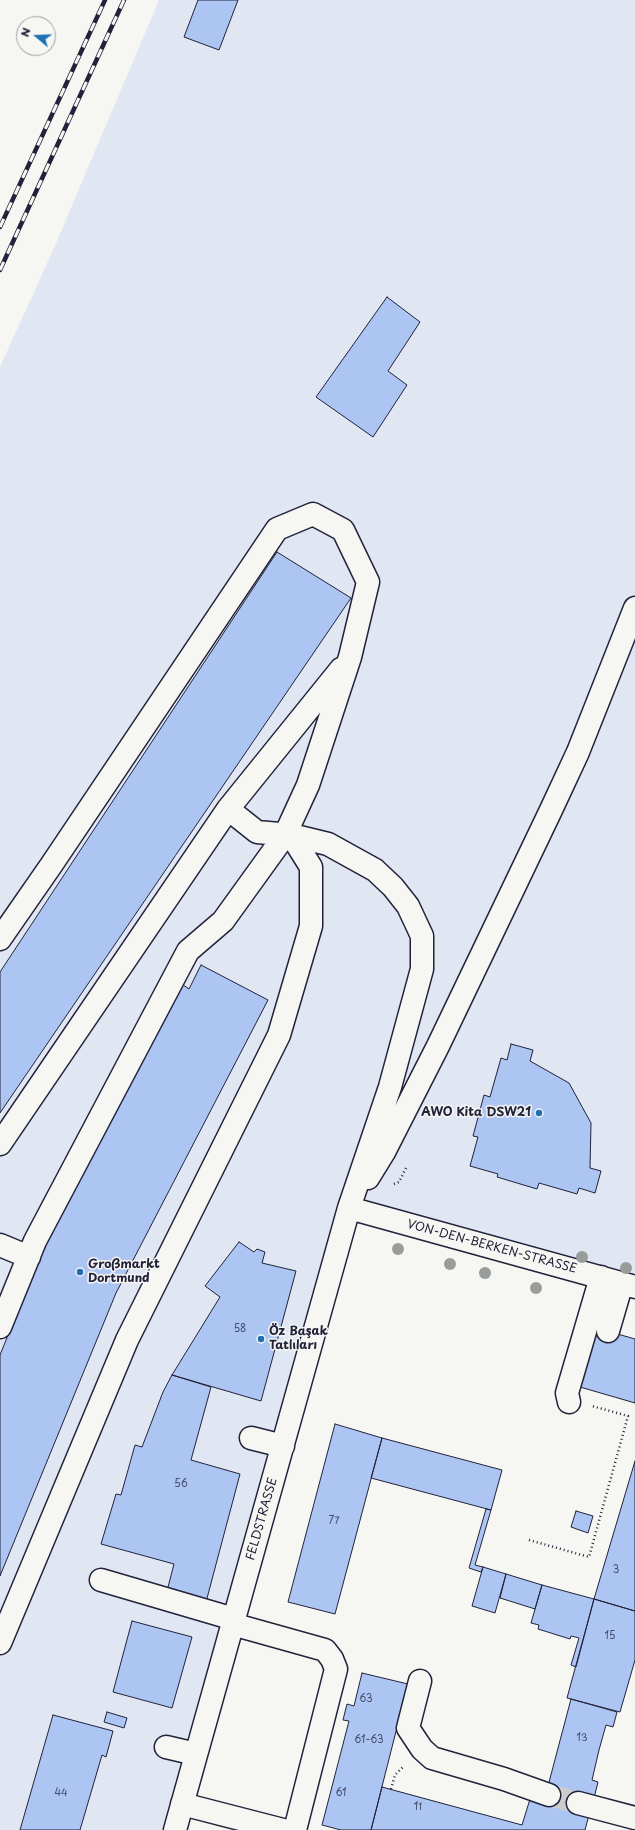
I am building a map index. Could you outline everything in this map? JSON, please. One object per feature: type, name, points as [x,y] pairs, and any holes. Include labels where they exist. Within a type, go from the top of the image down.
[{"type":"street","points":[[0,939],[277,529],[313,514],[343,530],[368,582],[350,657],[308,784],[288,835],[223,921],[188,950],[36,1241],[0,1327]]},
{"type":"street","points":[[349,1208],[384,1152],[491,937],[578,752],[635,608]]},
{"type":"street","points":[[0,1144],[228,809],[350,657]]},
{"type":"street","points":[[228,809],[257,832],[288,835],[328,844],[375,870],[393,887],[408,906],[422,936],[422,969],[394,1074],[349,1208]]},
{"type":"street","points":[[0,1643],[126,1340],[279,1035],[311,926],[311,867],[288,835]]},
{"type":"street","name":"VON-DEN-BERKEN-STRASSE","points":[[349,1208],[628,1285]]},
{"type":"street","name":"FELDSTRASSE","points":[[175,1830],[349,1208]]},
{"type":"street","points":[[0,1245],[29,1257]]},
{"type":"street","points":[[569,1401],[568,1393],[601,1277]]},
{"type":"street","points":[[608,1331],[628,1285]]},
{"type":"street","points":[[250,1438],[283,1446]]},
{"type":"street","points":[[101,1580],[324,1650],[332,1659],[336,1669],[320,1709],[302,1778],[294,1830]]},
{"type":"street","points":[[420,1680],[408,1728],[422,1749],[432,1758],[504,1779],[549,1795]]},
{"type":"street","points":[[166,1747],[196,1754]]},
{"type":"street","points":[[578,1803],[635,1818]]},
{"type":"street","points":[[182,1804],[283,1830]]},
{"type":"path","points":[[529,1540],[588,1557],[628,1416],[569,1401]]},
{"type":"path","points":[[391,1789],[396,1775]]},
{"type":"shaded area","points":[[159,0],[635,0],[635,1276],[352,1197],[170,1830],[0,1830],[0,367],[54,248]]},
{"type":"building","points":[[198,0],[238,0],[219,50],[184,37]]},
{"type":"building","points":[[387,297],[420,322],[388,371],[407,385],[373,437],[316,397]]},
{"type":"building","points":[[277,552],[351,598],[0,1113],[0,972]]},
{"type":"building","name":"Großmarkt Dortmund","points":[[201,965],[268,1000],[116,1293],[0,1576],[0,1355],[42,1251],[182,984],[189,989]]},
{"type":"building","points":[[511,1044],[533,1050],[530,1061],[569,1083],[591,1123],[590,1168],[601,1171],[595,1193],[579,1188],[577,1194],[539,1183],[537,1189],[497,1177],[498,1174],[470,1166],[478,1137],[473,1136],[484,1095],[490,1097],[501,1058],[507,1060]]},
{"type":"building","points":[[239,1242],[254,1252],[257,1249],[265,1252],[262,1263],[296,1271],[261,1401],[172,1375],[220,1297],[205,1286]]},
{"type":"building","points":[[597,1328],[635,1339],[635,1403],[580,1387]]},
{"type":"building","points":[[172,1375],[211,1387],[191,1460],[240,1474],[206,1602],[167,1591],[174,1564],[101,1544],[116,1494],[121,1495],[135,1445],[142,1447],[163,1392]]},
{"type":"building","points":[[335,1424],[382,1438],[335,1614],[288,1602]]},
{"type":"building","points":[[382,1438],[502,1470],[491,1510],[371,1478]]},
{"type":"building","points":[[635,1461],[635,1611],[594,1599]]},
{"type":"building","points":[[486,1509],[491,1510],[475,1565],[483,1567],[481,1572],[469,1568]]},
{"type":"building","points":[[576,1511],[593,1516],[588,1533],[571,1527]]},
{"type":"building","points":[[483,1567],[506,1574],[495,1613],[472,1606]]},
{"type":"building","points":[[506,1574],[542,1585],[535,1609],[500,1598]]},
{"type":"building","points":[[542,1585],[594,1599],[576,1667],[571,1665],[579,1638],[571,1636],[570,1639],[538,1629],[539,1625],[531,1623]]},
{"type":"building","points":[[594,1599],[635,1611],[635,1660],[620,1712],[567,1698]]},
{"type":"building","points":[[132,1621],[192,1637],[172,1708],[113,1692]]},
{"type":"building","points":[[362,1673],[408,1684],[371,1830],[341,1830],[322,1825],[349,1721],[343,1720],[347,1704],[354,1706]]},
{"type":"building","points":[[571,1699],[617,1712],[613,1727],[606,1725],[599,1750],[592,1780],[598,1782],[594,1798],[548,1786]]},
{"type":"building","points":[[107,1712],[127,1718],[124,1728],[104,1722]]},
{"type":"building","points":[[53,1715],[113,1731],[106,1757],[102,1755],[80,1830],[20,1830]]},
{"type":"building","points":[[382,1787],[522,1825],[530,1799],[551,1787],[580,1794],[589,1815],[585,1830],[371,1830]]},
{"type":"tunnel","points":[[549,1795],[578,1803]]},
{"type":"railway","points":[[0,227],[105,0]]},
{"type":"railway","points":[[0,270],[124,0]]},
{"type":"place","name":"AWO Kita DSW21","points":[[539,1113]]},
{"type":"place","name":"Großmarkt Dortmund","points":[[80,1272]]},
{"type":"place","name":"Öz Başak Tatlıları","points":[[261,1339]]}]
